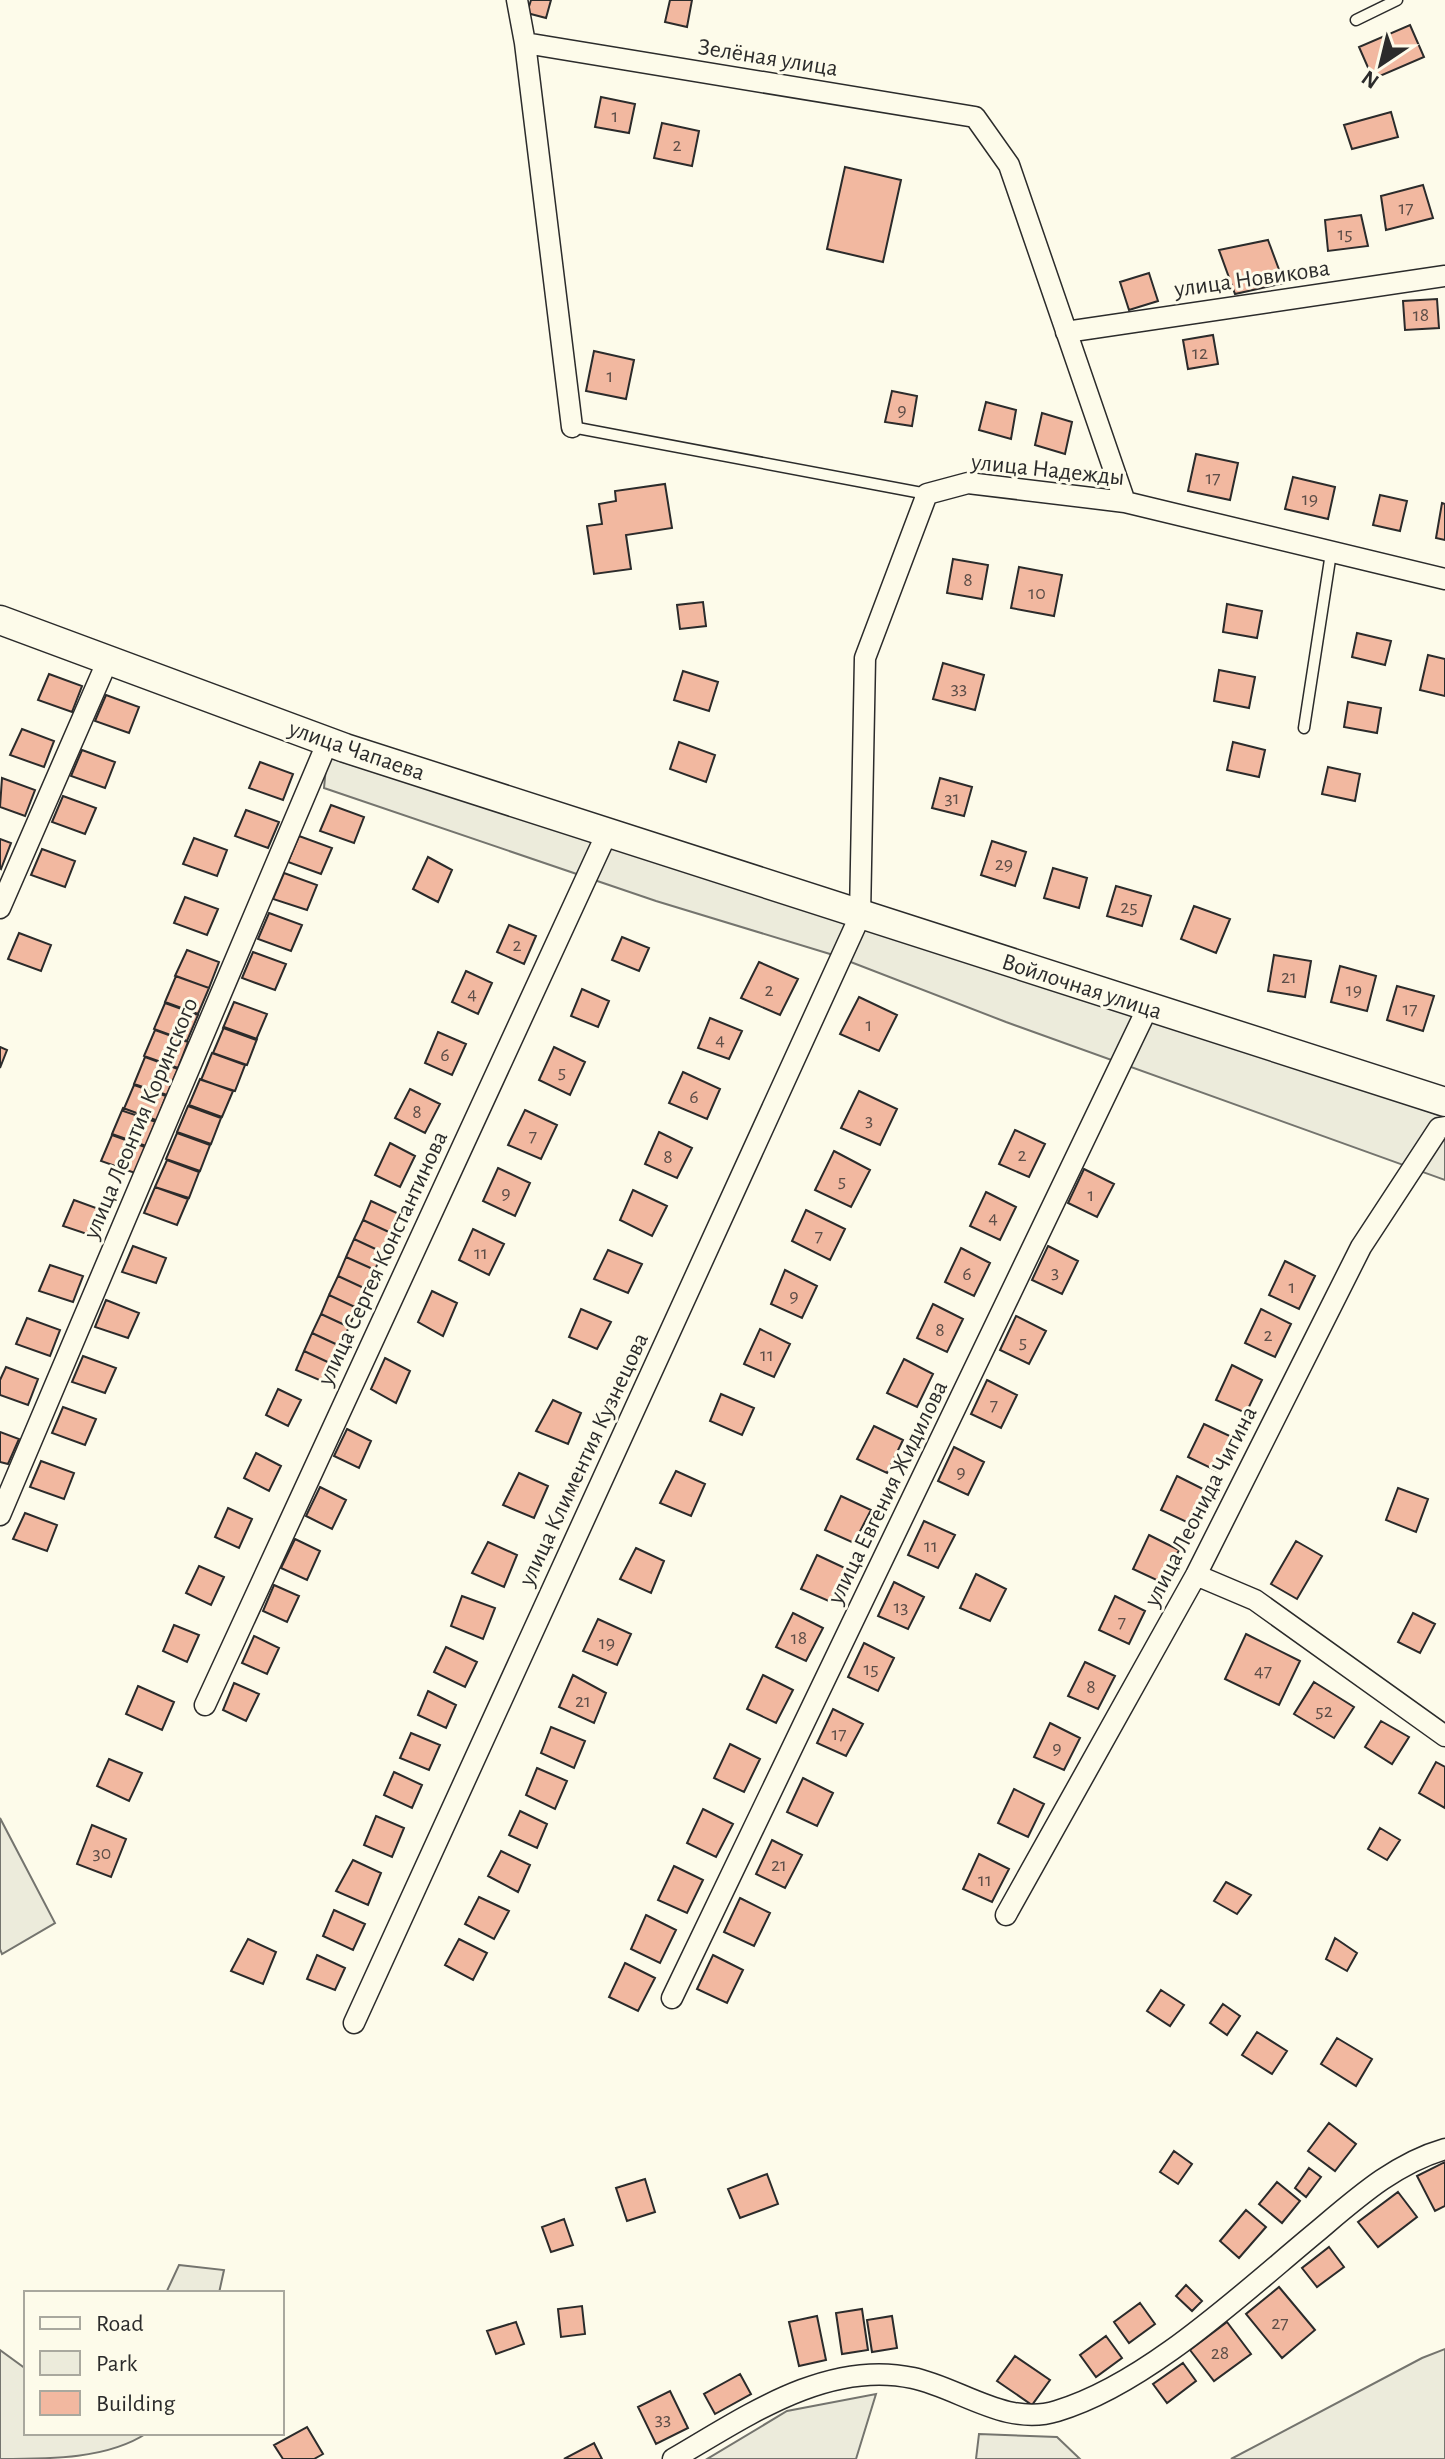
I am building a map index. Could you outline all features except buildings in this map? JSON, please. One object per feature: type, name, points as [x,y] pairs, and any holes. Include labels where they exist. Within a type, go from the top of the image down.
[{"type":"street","points":[[517,0],[525,43],[572,427]]},
{"type":"street","name":"Зелёная улица","points":[[525,43],[975,117],[1009,165],[1125,502]]},
{"type":"street","name":"улица Новикова","points":[[1066,332],[1445,276]]},
{"type":"street","name":"улица Надежды","points":[[927,494],[968,483],[1125,502],[1445,579]]},
{"type":"street","points":[[860,916],[865,658],[927,494]]},
{"type":"street","name":"улица Чапаева","points":[[0,620],[328,741],[718,870]]},
{"type":"street","points":[[0,908],[107,662]]},
{"type":"street","name":"улица Леонтия Коринского","points":[[0,1515],[328,741]]},
{"type":"street","name":"улица Сергея Константинова","points":[[205,1705],[607,833]]},
{"type":"street","name":"Войлочная улица","points":[[718,870],[1445,1102]]},
{"type":"street","name":"улица Климентия Кузнецова","points":[[354,2023],[860,916]]},
{"type":"street","name":"улица Евгения Жидилова","points":[[672,1998],[1148,1007]]},
{"type":"street","name":"улица Леонида Чигина","points":[[1006,1915],[1196,1575],[1361,1247],[1439,1128],[1445,1127]]},
{"type":"street","points":[[1196,1575],[1255,1600],[1445,1736]]},
{"type":"street","points":[[673,2459],[776,2403],[841,2376],[868,2374],[916,2379],[1018,2415],[1055,2412],[1075,2405],[1152,2362],[1394,2171],[1445,2149]]},
{"type":"lane","points":[[1356,20],[1397,0]]},
{"type":"lane","points":[[572,427],[927,494]]},
{"type":"lane","points":[[1304,728],[1331,553]]},
{"type":"green space","points":[[327,757],[1234,1045],[1445,1117],[1445,1180],[1006,1022],[830,954],[656,901],[324,788]]},
{"type":"green space","points":[[0,1818],[55,1923],[2,1954],[0,1949]]},
{"type":"green space","points":[[179,2265],[224,2270],[219,2291],[167,2291]]},
{"type":"green space","points":[[1445,2349],[1445,2459],[1231,2459],[1422,2358]]},
{"type":"green space","points":[[0,2350],[24,2368],[24,2435],[144,2435],[97,2453],[59,2458],[0,2459]]},
{"type":"green space","points":[[876,2394],[856,2459],[707,2459],[787,2411]]},
{"type":"green space","points":[[979,2434],[1057,2437],[1080,2459],[976,2459]]}]
